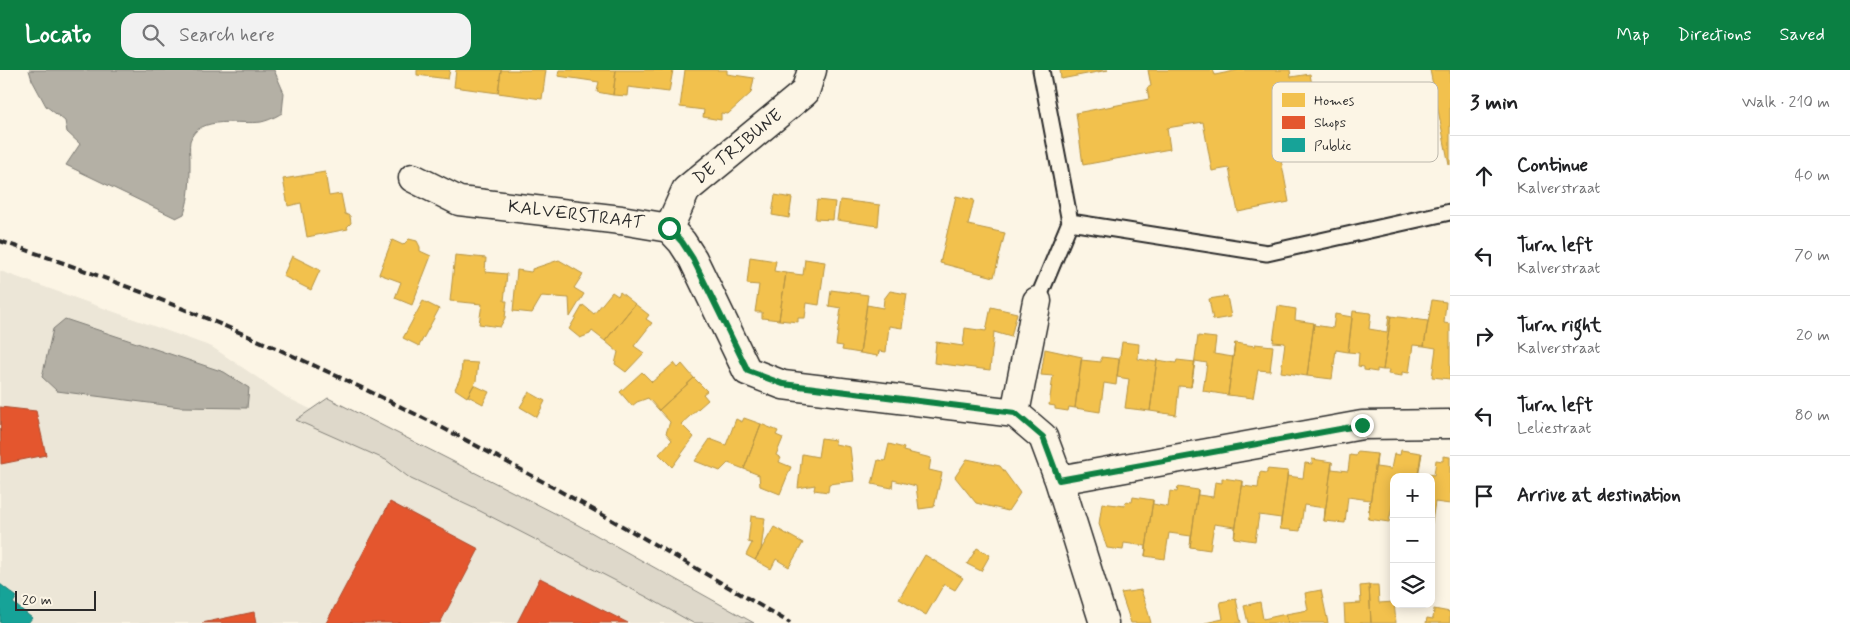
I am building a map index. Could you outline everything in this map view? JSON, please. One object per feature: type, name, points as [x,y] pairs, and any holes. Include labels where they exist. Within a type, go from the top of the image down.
[{"type":"street","name":"DE TRIBUNE","points":[[669,228],[686,190],[805,92],[812,70]]},
{"type":"street","name":"KALVERSTRAAT","points":[[413,178],[459,200],[621,220],[669,228],[682,242],[693,259],[748,371],[783,384],[1015,413]]},
{"type":"street","points":[[1037,301],[1015,413],[1043,437],[1059,480],[1104,623]]},
{"type":"street","points":[[1059,480],[1362,425],[1450,424]]},
{"type":"lane","points":[[1037,301],[1070,222],[1042,70]]},
{"type":"lane","points":[[1070,222],[1267,253],[1450,212]]},
{"type":"shaded area","points":[[29,70],[274,70],[284,93],[282,113],[261,122],[221,122],[211,124],[202,127],[195,133],[190,141],[190,181],[187,201],[184,214],[176,218],[66,165],[80,144],[67,132],[65,121],[46,106],[32,80]]},
{"type":"shaded area","points":[[0,271],[212,347],[286,397],[573,539],[718,623],[0,623]]},
{"type":"shaded area","points":[[65,319],[224,372],[249,388],[247,408],[180,407],[57,391],[42,377],[53,329]]},
{"type":"shaded area","points":[[328,398],[578,525],[754,623],[693,623],[647,597],[480,511],[411,479],[386,460],[296,420]]},
{"type":"building: Homes","points":[[417,70],[450,70],[448,79],[417,75]]},
{"type":"building: Homes","points":[[456,70],[501,70],[498,93],[454,87]]},
{"type":"building: Homes","points":[[501,70],[546,70],[542,99],[498,93]]},
{"type":"building: Homes","points":[[559,70],[616,70],[613,95],[597,92],[599,82],[558,76]]},
{"type":"building: Homes","points":[[616,70],[673,70],[669,92],[628,87],[627,96],[613,95]]},
{"type":"building: Homes","points":[[685,70],[727,70],[727,74],[754,78],[751,93],[728,114],[721,113],[721,120],[703,117],[704,110],[680,107]]},
{"type":"building: Homes","points":[[1060,70],[1108,70],[1061,79]]},
{"type":"building: Homes","points":[[1148,70],[1213,70],[1215,75],[1239,70],[1290,70],[1291,77],[1310,74],[1311,82],[1272,82],[1272,162],[1282,162],[1289,202],[1238,212],[1229,168],[1212,171],[1203,122],[1167,128],[1170,149],[1083,165],[1076,113],[1149,99],[1147,88],[1151,86]]},
{"type":"building: Homes","points":[[1430,70],[1450,70],[1450,165],[1438,110],[1438,82],[1432,82]]},
{"type":"building: Homes","points":[[325,172],[329,196],[341,194],[345,214],[350,216],[351,223],[347,227],[348,229],[307,237],[301,203],[288,206],[283,179]]},
{"type":"building: Homes","points":[[775,195],[792,198],[789,218],[772,215]]},
{"type":"building: Homes","points":[[956,196],[974,200],[968,225],[1005,233],[994,277],[940,263]]},
{"type":"building: Homes","points":[[817,200],[835,202],[833,220],[815,219]]},
{"type":"building: Homes","points":[[840,200],[880,205],[878,226],[837,220]]},
{"type":"building: Homes","points":[[409,239],[417,241],[420,251],[431,256],[412,305],[395,298],[401,282],[379,274],[392,240],[403,245]]},
{"type":"building: Homes","points":[[455,255],[486,258],[485,272],[507,274],[504,301],[507,301],[505,318],[500,327],[479,324],[482,304],[450,301]]},
{"type":"building: Homes","points":[[292,256],[320,270],[311,290],[283,276]]},
{"type":"building: Homes","points":[[750,257],[776,261],[774,271],[786,273],[779,320],[762,318],[762,312],[755,312],[759,285],[747,284]]},
{"type":"building: Homes","points":[[805,259],[825,262],[819,305],[807,303],[805,318],[798,318],[798,322],[779,320],[786,273],[803,275]]},
{"type":"building: Homes","points":[[559,260],[583,274],[574,288],[584,294],[570,317],[569,298],[542,296],[532,313],[513,311],[517,270],[531,272],[532,269]]},
{"type":"building: Homes","points":[[831,290],[868,295],[860,353],[842,350],[843,346],[836,345],[841,308],[829,306]]},
{"type":"building: Homes","points":[[890,291],[907,294],[902,328],[889,326],[886,352],[879,351],[878,356],[860,353],[867,305],[883,308],[884,299]]},
{"type":"building: Homes","points":[[612,292],[618,296],[620,292],[635,304],[605,341],[592,331],[590,334],[580,338],[569,329],[583,305],[594,314]]},
{"type":"building: Homes","points":[[1227,296],[1231,317],[1213,320],[1209,299]]},
{"type":"building: Homes","points":[[1432,300],[1446,302],[1444,323],[1450,324],[1450,379],[1432,377],[1436,348],[1424,346]]},
{"type":"building: Homes","points":[[423,301],[439,309],[419,346],[403,338]]},
{"type":"building: Homes","points":[[635,304],[649,315],[646,319],[652,323],[634,346],[644,353],[626,372],[615,364],[618,352],[605,341]]},
{"type":"building: Homes","points":[[1278,306],[1296,309],[1295,320],[1314,323],[1307,376],[1281,372],[1285,343],[1273,342]]},
{"type":"building: Homes","points":[[991,307],[1017,313],[1011,337],[994,332],[990,370],[934,363],[936,342],[963,346],[965,328],[986,331]]},
{"type":"building: Homes","points":[[1353,311],[1371,313],[1369,329],[1387,332],[1389,315],[1391,316],[1383,370],[1377,369],[1377,372],[1364,370],[1364,367],[1358,366],[1359,353],[1348,352]]},
{"type":"building: Homes","points":[[1335,314],[1352,317],[1348,352],[1336,350],[1332,379],[1307,376],[1314,323],[1314,325],[1333,328]]},
{"type":"building: Homes","points":[[1391,316],[1428,321],[1424,346],[1413,345],[1409,373],[1402,372],[1402,376],[1388,374],[1389,370],[1383,370]]},
{"type":"building: Homes","points":[[1198,336],[1216,338],[1214,354],[1233,357],[1235,343],[1228,395],[1203,391],[1207,363],[1195,361],[1191,387]]},
{"type":"building: Homes","points":[[1122,342],[1139,344],[1138,359],[1156,362],[1157,360],[1150,411],[1125,408],[1129,379],[1117,377]]},
{"type":"building: Homes","points":[[1235,343],[1273,346],[1270,371],[1258,370],[1253,398],[1228,395]]},
{"type":"building: Homes","points":[[1045,349],[1082,357],[1075,408],[1069,407],[1068,411],[1055,409],[1055,406],[1049,405],[1053,376],[1041,375]]},
{"type":"building: Homes","points":[[1101,357],[1119,359],[1116,385],[1104,383],[1100,412],[1075,408],[1081,360],[1101,362]]},
{"type":"building: Homes","points":[[1157,360],[1176,363],[1177,360],[1195,362],[1191,387],[1179,386],[1176,415],[1150,411]]},
{"type":"building: Homes","points":[[462,362],[478,363],[476,381],[467,397],[455,389],[461,376]]},
{"type":"building: Homes","points":[[674,363],[678,368],[682,364],[694,378],[659,410],[648,398],[632,406],[620,392],[642,372],[652,382]]},
{"type":"building: Homes","points":[[694,378],[707,391],[703,394],[708,400],[681,424],[694,437],[672,467],[659,454],[672,440],[666,433],[670,422],[659,410]]},
{"type":"building: Homes","points":[[474,385],[489,392],[483,404],[468,396]]},
{"type":"building: Homes","points":[[529,392],[545,401],[537,417],[520,407]]},
{"type":"building: Homes","points":[[744,418],[761,424],[744,469],[728,463],[720,471],[695,461],[710,439],[726,445],[736,419],[742,422]]},
{"type":"building: Homes","points":[[761,424],[778,431],[776,435],[783,438],[776,455],[781,458],[779,462],[791,467],[780,494],[760,486],[759,475],[744,469]]},
{"type":"building: Homes","points":[[821,438],[835,440],[835,444],[850,447],[854,481],[829,484],[828,492],[814,490],[815,485],[798,488],[802,454],[818,457]]},
{"type":"building: Homes","points":[[889,444],[904,448],[903,451],[931,458],[929,470],[942,473],[934,507],[919,509],[916,486],[893,480],[892,488],[872,484],[878,460],[885,461]]},
{"type":"building: Homes","points":[[1401,450],[1421,453],[1418,473],[1390,473],[1389,522],[1368,519],[1377,454],[1376,467],[1391,469],[1394,454],[1400,455]]},
{"type":"building: Homes","points":[[1357,452],[1377,454],[1368,519],[1370,500],[1348,497],[1345,523],[1324,521],[1332,462],[1332,469],[1348,471],[1350,455],[1356,456]]},
{"type":"building: Homes","points":[[1443,456],[1450,457],[1450,504],[1435,502],[1436,460],[1443,461]]},
{"type":"building: Homes","points":[[967,459],[1000,466],[1004,471],[1020,493],[1008,511],[976,503],[955,477]]},
{"type":"building: Homes","points":[[1312,459],[1332,462],[1324,521],[1325,508],[1304,505],[1300,531],[1280,529],[1287,476],[1303,478],[1305,463],[1312,464]]},
{"type":"building: Homes","points":[[1267,469],[1288,471],[1280,529],[1281,518],[1259,515],[1255,541],[1234,538],[1243,481],[1243,486],[1258,488],[1260,472],[1267,473]]},
{"type":"building: Homes","points":[[1222,478],[1243,481],[1234,538],[1235,527],[1214,524],[1210,550],[1190,547],[1198,490],[1198,495],[1213,497],[1215,482],[1222,483]]},
{"type":"building: Homes","points":[[1178,487],[1198,490],[1190,547],[1191,536],[1169,533],[1165,559],[1145,556],[1153,500],[1153,504],[1168,507],[1170,491],[1177,492]]},
{"type":"building: Homes","points":[[1133,497],[1153,500],[1145,556],[1146,546],[1124,543],[1123,550],[1107,548],[1099,524],[1102,503],[1125,506],[1126,501],[1132,502]]},
{"type":"building: Homes","points":[[751,516],[765,518],[761,550],[755,560],[746,555],[752,543],[748,542]]},
{"type":"building: Homes","points":[[774,527],[803,543],[789,567],[776,559],[771,569],[755,560]]},
{"type":"building: Homes","points":[[977,548],[990,555],[981,571],[967,564]]},
{"type":"building: Homes","points":[[925,555],[963,578],[955,590],[944,584],[926,615],[899,599]]},
{"type":"building: Homes","points":[[1369,585],[1371,623],[1345,623],[1344,604],[1361,603],[1360,586]]},
{"type":"building: Homes","points":[[1369,585],[1378,585],[1379,603],[1390,602],[1390,608],[1395,608],[1396,623],[1371,623]]},
{"type":"building: Homes","points":[[1141,590],[1151,623],[1131,623],[1121,593]]},
{"type":"building: Homes","points":[[1321,590],[1328,623],[1288,623],[1286,614],[1308,610],[1305,593]]},
{"type":"building: Homes","points":[[1236,599],[1241,623],[1205,623],[1223,619],[1220,602]]},
{"type":"building: Homes","points":[[1260,602],[1263,619],[1286,614],[1288,623],[1248,623],[1244,606]]},
{"type":"building: Homes","points":[[1434,609],[1450,612],[1450,623],[1426,623],[1427,618],[1433,619]]},
{"type":"building: Shops","points":[[0,407],[36,411],[46,455],[1,464]]},
{"type":"building: Shops","points":[[390,502],[479,549],[440,623],[326,623]]},
{"type":"building: Shops","points":[[540,578],[628,623],[517,623]]},
{"type":"building: Shops","points":[[254,612],[256,623],[202,623]]},
{"type":"building: Public","points":[[0,584],[17,597],[13,603],[32,618],[28,623],[0,623]]},
{"type":"railway","points":[[0,241],[112,281],[223,325],[386,399],[572,498],[790,623]]},
{"type":"route","points":[[669,228],[682,242],[693,259],[748,371],[783,384],[1015,413],[1043,437],[1059,480],[1362,425]]}]
